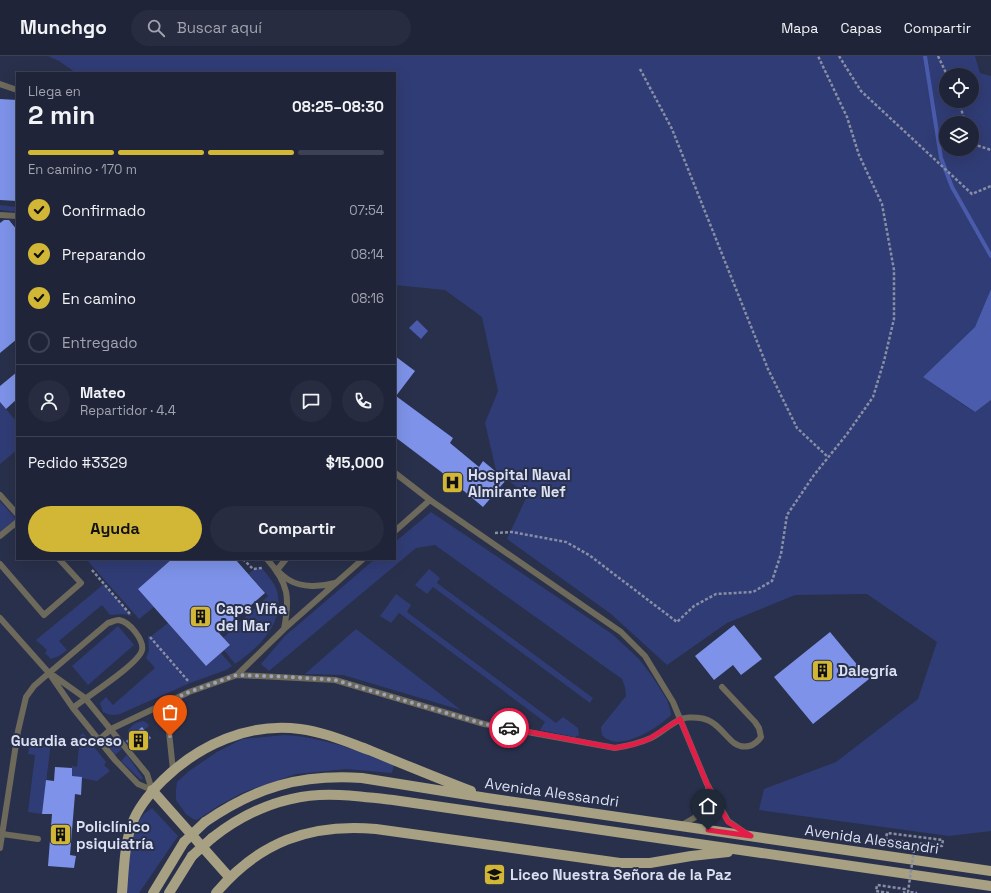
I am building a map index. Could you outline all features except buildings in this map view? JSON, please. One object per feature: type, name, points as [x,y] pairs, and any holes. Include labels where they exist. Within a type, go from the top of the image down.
[{"type":"main road","points":[[122,893],[127,842],[130,829],[143,803],[152,790],[173,770],[205,748],[240,734],[270,728],[301,729],[345,741],[487,798]]},
{"type":"main road","name":"Avenida Alessandri","points":[[152,893],[184,842],[205,822],[240,800],[259,792],[298,780],[340,777],[362,778],[487,798],[991,871]]},
{"type":"main road","points":[[152,790],[230,877]]},
{"type":"main road","name":"Avenida Alessandri","points":[[169,893],[192,856],[227,826],[244,816],[278,802],[312,796],[339,795],[393,800],[991,886]]},
{"type":"main road","points":[[216,893],[230,877],[256,856],[281,842],[302,834],[339,828],[358,827],[376,829],[620,863],[650,863],[691,856],[744,851]]},
{"type":"lane","points":[[0,84],[16,90]]},
{"type":"lane","points":[[0,215],[16,216]]},
{"type":"lane","points":[[396,474],[478,534],[621,632],[645,656],[673,702],[707,784],[728,822],[751,836]]},
{"type":"lane","points":[[0,495],[16,513]]},
{"type":"lane","points":[[396,530],[430,500]]},
{"type":"lane","points":[[0,536],[16,523]]},
{"type":"lane","points":[[0,564],[44,615],[81,583],[60,560]]},
{"type":"lane","points":[[268,560],[289,580],[298,584],[319,587],[339,582]]},
{"type":"lane","points":[[277,570],[285,560]]},
{"type":"lane","points":[[237,675],[284,629],[339,582],[362,560]]},
{"type":"lane","points":[[277,570],[286,590],[288,600],[284,629]]},
{"type":"lane","points":[[0,618],[49,673],[73,708],[98,740],[138,784],[152,790]]},
{"type":"lane","points":[[0,848],[18,731],[26,697],[34,686],[108,623],[115,620],[121,620],[140,638],[142,650],[139,657],[130,666],[73,708]]},
{"type":"lane","points":[[49,673],[85,698],[148,774],[152,790]]},
{"type":"lane","points":[[98,740],[111,729],[189,692],[237,675],[335,680],[484,724],[615,748],[635,744],[649,739],[680,719],[700,718],[709,721],[734,743],[741,746],[753,745],[757,743],[760,737],[759,728],[722,687]]},
{"type":"lane","points":[[166,703],[173,770]]},
{"type":"lane","points":[[680,826],[694,818],[708,805],[709,795],[707,784]]},
{"type":"lane","points":[[2,834],[38,839]]},
{"type":"path","points":[[478,534],[512,532],[566,542],[589,555],[677,622],[694,606],[716,594],[753,592],[772,581],[781,554],[787,515],[814,475],[847,434],[873,397],[884,361],[894,319],[894,270],[882,204],[859,155],[847,118],[818,56]]},
{"type":"path","points":[[839,56],[862,91],[972,194],[991,186]]},
{"type":"path","points":[[938,56],[944,68]]},
{"type":"path","points":[[640,69],[672,129],[768,369],[797,428],[828,457]]},
{"type":"path","points":[[979,147],[991,150]]},
{"type":"path","points":[[244,560],[253,569],[262,568],[265,571]]},
{"type":"path","points":[[92,570],[132,616]]},
{"type":"path","points":[[148,635],[190,683],[195,682]]},
{"type":"path","points":[[908,842],[886,839],[887,833],[943,840],[942,846],[914,843],[908,892],[917,893]]},
{"type":"path","points":[[889,893],[876,891],[877,885],[904,889],[904,893]]},
{"type":"shaded area","points":[[48,56],[975,56],[979,68],[939,68],[939,108],[979,108],[979,70],[980,73],[991,76],[991,289],[975,327],[923,377],[974,412],[991,400],[991,831],[949,836],[759,810],[764,789],[836,762],[918,699],[937,642],[867,594],[795,595],[727,623],[667,665],[611,614],[507,539],[527,496],[496,470],[485,423],[498,391],[482,317],[445,290],[396,285],[396,72],[75,72],[59,61]]},
{"type":"shaded area","points":[[0,205],[16,207],[16,212],[0,210]]},
{"type":"shaded area","points":[[991,289],[991,400],[975,412],[923,377],[975,327]]},
{"type":"shaded area","points":[[417,320],[428,331],[421,339],[409,328]]},
{"type":"shaded area","points":[[0,402],[16,421],[16,451],[0,464]]},
{"type":"shaded area","points":[[0,501],[16,519],[0,532]]},
{"type":"shaded area","points":[[431,512],[612,634],[639,659],[652,676],[667,700],[671,715],[659,725],[633,739],[616,742],[606,739],[602,735],[601,727],[626,696],[622,679],[435,545],[416,548],[269,671],[261,664],[285,636],[374,560],[396,560],[396,541]]},
{"type":"shaded area","points":[[87,560],[172,560],[154,607],[139,619]]},
{"type":"shaded area","points":[[262,568],[277,591],[277,614],[274,624],[268,634],[253,650],[235,664],[224,650],[230,645],[223,638],[268,596],[249,574],[254,569]]},
{"type":"shaded area","points":[[429,569],[440,578],[437,583],[593,698],[590,703],[433,587],[427,594],[415,585]]},
{"type":"shaded area","points":[[104,584],[132,616],[123,614],[110,615],[102,605],[59,641],[67,650],[59,656],[51,659],[45,653],[47,650],[36,640]]},
{"type":"shaded area","points":[[396,594],[411,605],[407,612],[556,723],[563,717],[578,728],[579,735],[575,737],[540,730],[545,722],[399,613],[391,623],[380,616]]},
{"type":"shaded area","points":[[168,623],[206,666],[221,653],[232,666],[226,670],[190,683],[120,714],[111,715],[103,712],[100,703],[106,697],[113,705],[155,668],[146,658],[149,651],[148,635],[150,637]]},
{"type":"shaded area","points":[[118,626],[134,645],[88,685],[72,666]]},
{"type":"shaded area","points":[[356,629],[461,710],[343,675],[305,674]]},
{"type":"shaded area","points":[[144,721],[149,726],[144,730],[142,728],[129,738],[128,731],[131,727]]},
{"type":"shaded area","points":[[83,733],[106,762],[104,765],[110,771],[97,781],[72,776],[72,766],[77,767],[80,736]]},
{"type":"shaded area","points":[[285,735],[299,736],[327,742],[354,750],[394,765],[392,773],[346,769],[296,774],[244,792],[218,806],[197,820],[186,814],[176,800],[177,782],[189,771],[217,752],[242,739]]},
{"type":"shaded area","points":[[114,739],[122,749],[115,755],[107,745],[108,741]]},
{"type":"shaded area","points":[[30,740],[51,743],[42,814],[28,812],[35,755],[28,754]]},
{"type":"shaded area","points":[[127,755],[143,778],[141,780],[121,761]]},
{"type":"shaded area","points":[[152,808],[178,836],[139,893],[125,893],[130,852],[136,830],[144,814]]},
{"type":"waterway","points":[[925,56],[941,158],[952,187],[991,256]]},
{"type":"way so far","points":[[170,736],[166,703],[189,692],[237,675],[335,680],[484,724],[509,728]]},
{"type":"place","name":"Hospital Naval Almirante Nef","points":[[453,483]]},
{"type":"place","name":"Caps Viña del Mar","points":[[200,617]]},
{"type":"place","name":"Dalegría","points":[[822,670]]},
{"type":"place","name":"Guardia acceso","points":[[138,740]]},
{"type":"place","name":"Policlínico psiquiatría","points":[[61,835]]},
{"type":"place","name":"Liceo Nuestra Señora de la Paz","points":[[495,874]]},
{"type":"route","points":[[509,728],[615,748],[635,744],[649,739],[680,719],[707,784],[728,822],[751,836],[708,830]]}]
